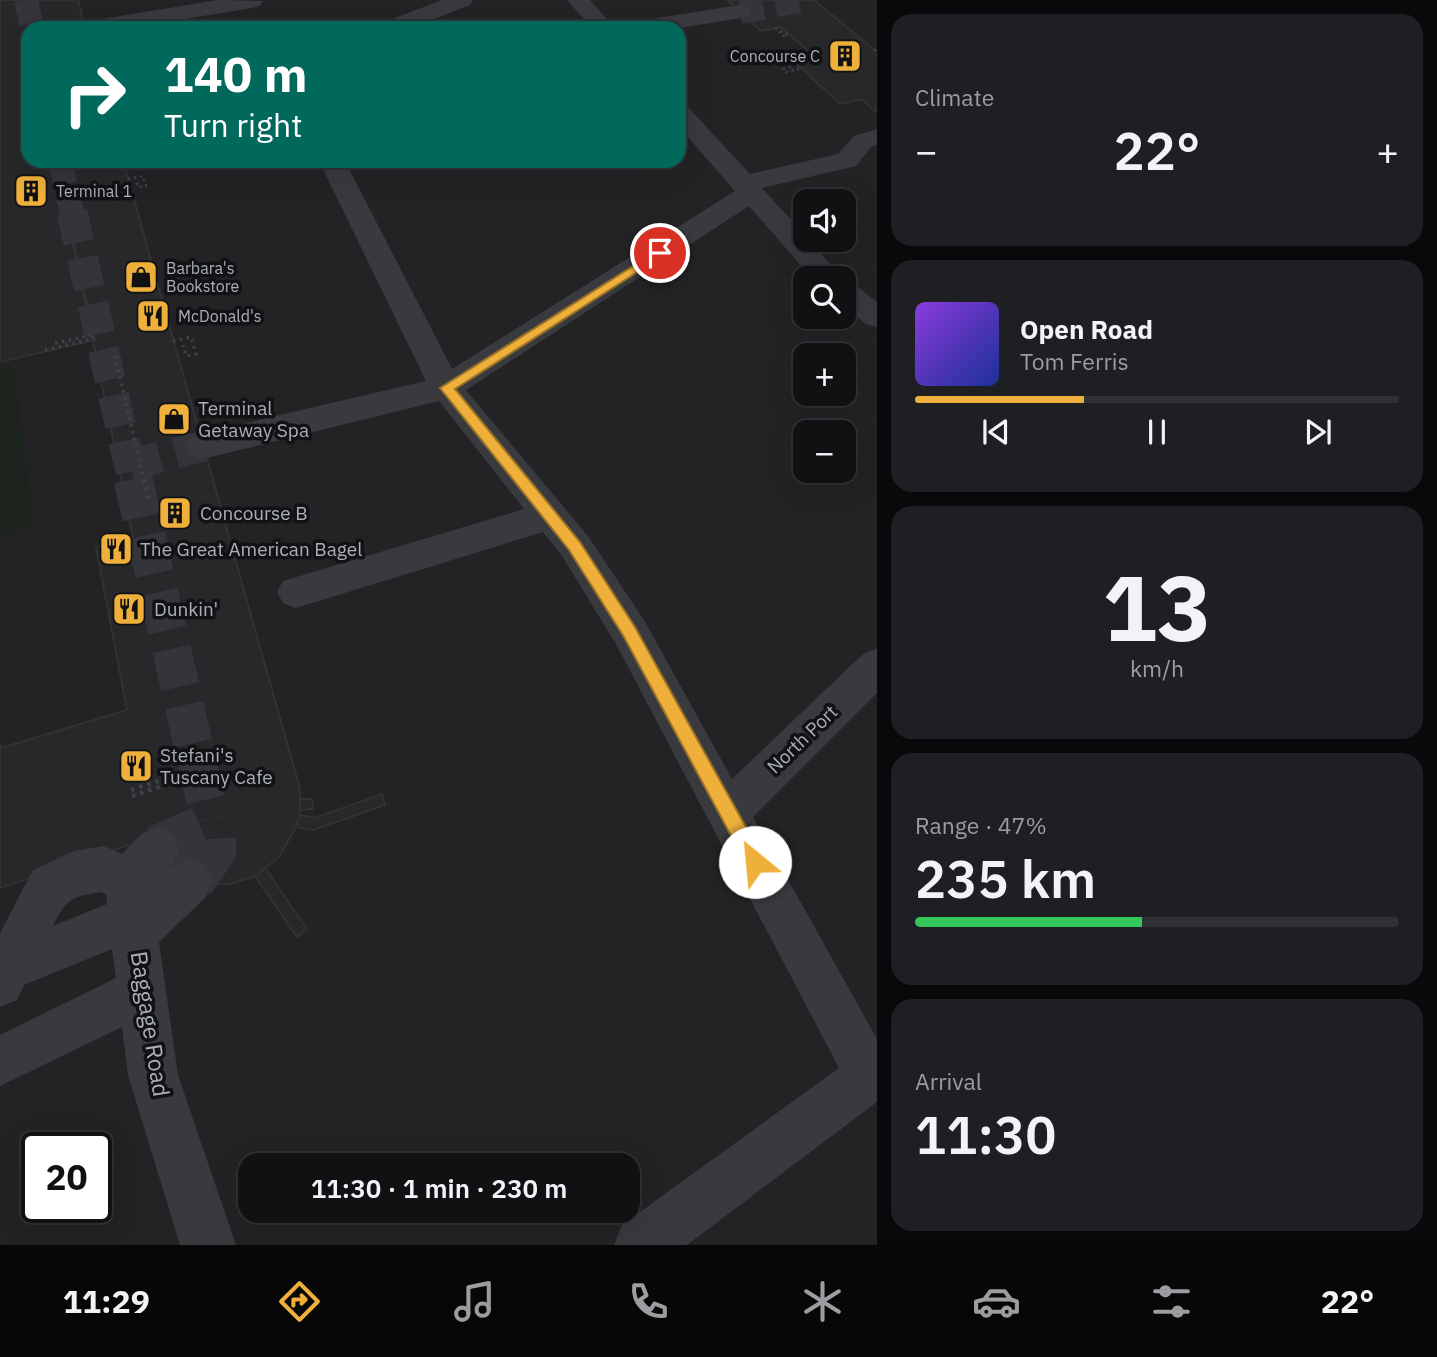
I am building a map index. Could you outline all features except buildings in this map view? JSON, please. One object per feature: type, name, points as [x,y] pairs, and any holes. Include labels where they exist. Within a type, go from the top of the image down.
[{"type":"lane","points":[[408,21],[462,0]]},
{"type":"lane","points":[[578,0],[598,21]]},
{"type":"lane","points":[[145,21],[255,7]]},
{"type":"lane","points":[[683,21],[740,12]]},
{"type":"lane","points":[[686,120],[817,266]]},
{"type":"lane","points":[[200,437],[312,420],[446,388],[747,188],[847,160],[863,141],[877,137]]},
{"type":"lane","points":[[336,168],[446,388],[575,546],[629,632],[874,1073],[642,1245]]},
{"type":"lane","points":[[856,300],[877,317]]},
{"type":"lane","points":[[296,592],[548,516]]},
{"type":"lane","name":"North Port","points":[[728,811],[877,666]]},
{"type":"lane","points":[[4,975],[49,886],[74,874],[104,869],[138,895]]},
{"type":"lane","points":[[4,975],[138,895],[190,881]]},
{"type":"lane","name":"Baggage Road","points":[[138,895],[142,991],[153,1075],[208,1245]]},
{"type":"lane","points":[[0,1061],[142,991]]},
{"type":"path","points":[[775,28],[780,30]]},
{"type":"path","points":[[791,68],[783,69],[786,72],[799,68]]},
{"type":"path","points":[[128,179],[143,176],[146,186],[138,187],[136,180]]},
{"type":"path","points":[[45,350],[94,336],[55,344]]},
{"type":"path","points":[[173,341],[191,337],[196,354],[186,356],[183,345]]},
{"type":"path","points":[[115,356],[149,503]]},
{"type":"path","points":[[132,793],[171,780]]},
{"type":"shaded area","points":[[0,0],[877,0],[877,1245],[0,1245]]},
{"type":"shaded area","points":[[15,368],[33,527],[0,535],[0,371]]},
{"type":"tunnel","points":[[26,0],[30,21]]},
{"type":"tunnel","points":[[740,12],[806,0]]},
{"type":"tunnel","points":[[62,168],[72,213]]},
{"type":"tunnel","points":[[72,212],[133,481]]},
{"type":"tunnel","points":[[130,465],[203,446]]},
{"type":"tunnel","points":[[133,479],[210,819]]},
{"type":"tunnel","points":[[210,818],[211,827]]},
{"type":"tunnel","points":[[157,850],[211,827]]},
{"type":"tunnel","points":[[190,881],[212,849],[211,827]]},
{"type":"place","name":"Concourse C","points":[[845,56]]},
{"type":"place","name":"Terminal 1","points":[[31,191]]},
{"type":"place","name":"Barbara's Bookstore","points":[[141,277]]},
{"type":"place","name":"McDonald's","points":[[153,316]]},
{"type":"place","name":"Terminal Getaway Spa","points":[[174,419]]},
{"type":"place","name":"Concourse B","points":[[175,513]]},
{"type":"place","name":"The Great American Bagel","points":[[116,549]]},
{"type":"place","name":"Dunkin'","points":[[129,609]]},
{"type":"place","name":"Stefani's Tuscany Cafe","points":[[136,766]]},
{"type":"route","points":[[660,253],[446,388],[575,546],[629,632],[755,862]]}]
